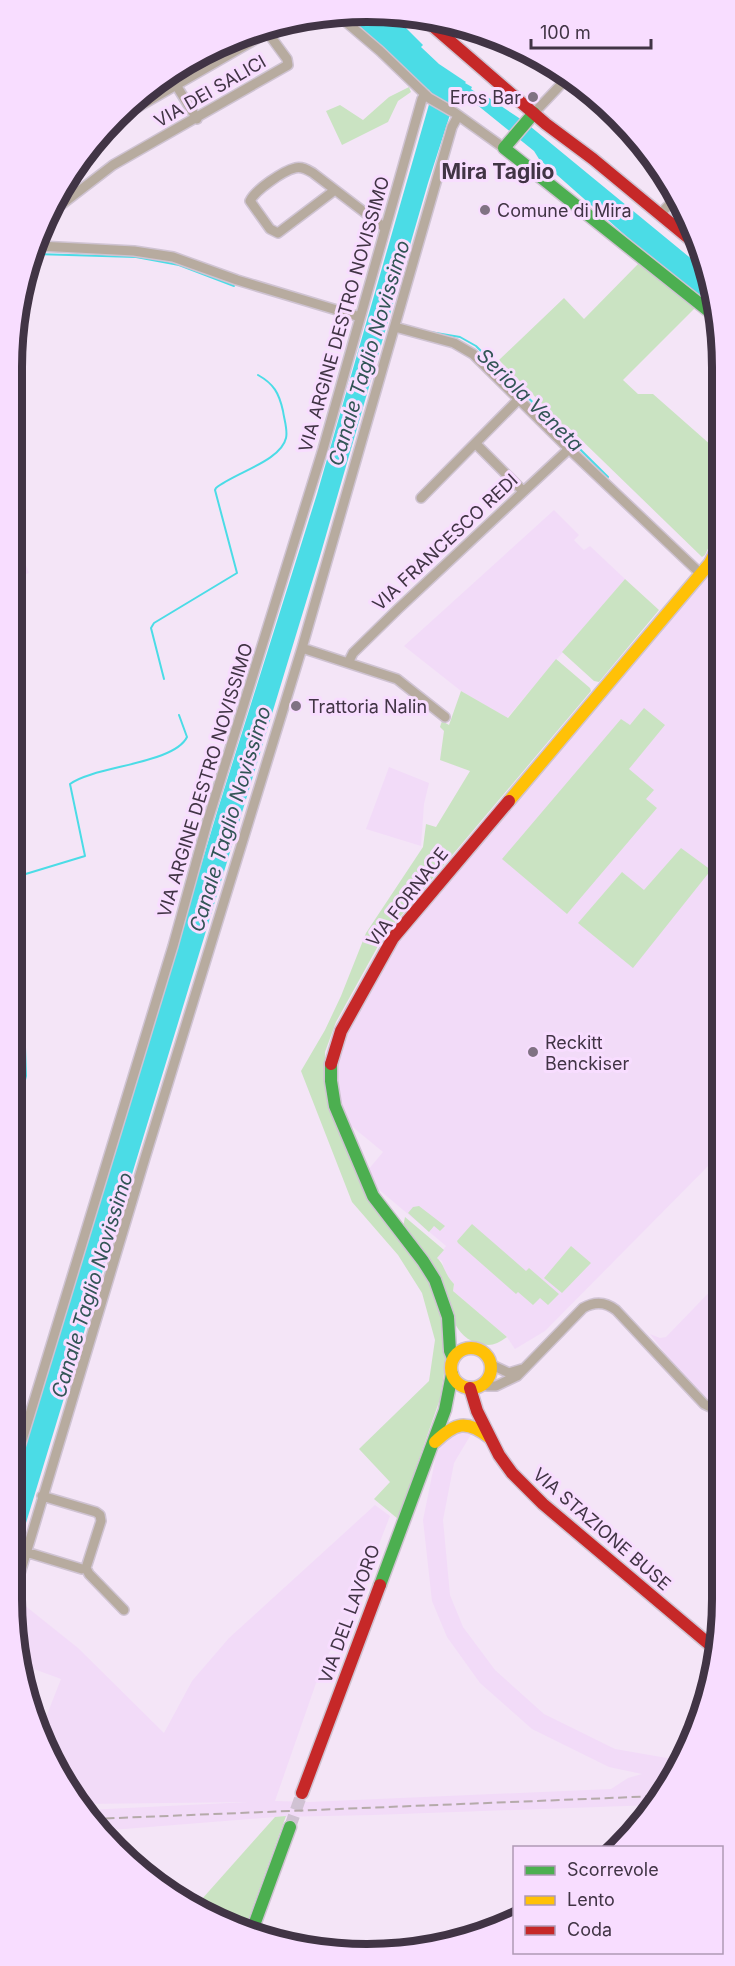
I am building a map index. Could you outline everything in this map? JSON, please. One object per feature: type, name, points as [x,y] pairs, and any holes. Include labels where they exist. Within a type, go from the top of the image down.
[{"type":"street","points":[[347,23],[427,96],[508,143],[537,174],[708,310]]},
{"type":"street","points":[[435,29],[529,118],[593,159],[686,235]]},
{"type":"street","name":"VIA DEI SALICI","points":[[65,202],[113,165],[288,65],[287,59],[271,36]]},
{"type":"street","points":[[147,102],[246,45]]},
{"type":"street","points":[[508,143],[562,83]]},
{"type":"street","points":[[176,86],[197,119]]},
{"type":"street","name":"VIA ARGINE DESTRO NOVISSIMO","points":[[22,1440],[173,946],[207,823],[320,459],[422,99],[427,96]]},
{"type":"street","points":[[22,1566],[302,648],[395,327],[429,225],[455,113]]},
{"type":"street","points":[[334,190],[278,233],[270,229],[250,201],[253,195],[279,175],[296,167],[302,167],[313,173],[385,228]]},
{"type":"street","points":[[660,214],[671,203]]},
{"type":"street","points":[[45,246],[125,250],[173,257],[237,280],[360,317]]},
{"type":"street","points":[[395,327],[460,345],[478,359],[569,449],[702,574]]},
{"type":"street","points":[[421,498],[519,399]]},
{"type":"street","points":[[476,444],[523,492]]},
{"type":"street","name":"VIA FRANCESCO REDI","points":[[348,663],[353,653],[569,449]]},
{"type":"street","name":"VIA FORNACE","points":[[453,1358],[450,1352],[450,1324],[443,1298],[430,1271],[373,1196],[338,1114],[331,1081],[331,1064],[337,1038],[393,939],[702,574],[712,559]]},
{"type":"street","points":[[302,648],[397,679],[445,717]]},
{"type":"street","points":[[476,1386],[491,1374],[492,1365],[487,1354],[475,1348],[463,1349],[453,1358],[451,1365],[452,1374],[458,1383],[476,1386],[503,1384],[517,1376],[583,1308],[602,1303],[616,1310],[704,1404],[712,1408]]},
{"type":"street","name":"VIA FORNACE","points":[[450,1324],[463,1340],[475,1348]]},
{"type":"street","points":[[492,1365],[509,1373],[524,1368]]},
{"type":"street","name":"VIA DEL LAVORO","points":[[302,1793],[445,1410],[452,1374]]},
{"type":"street","name":"VIA DEL LAVORO","points":[[445,1410],[476,1386]]},
{"type":"street","name":"VIA STAZIONE BUSE","points":[[476,1386],[477,1411],[490,1438],[512,1473],[536,1497],[710,1645]]},
{"type":"street","name":"VIA DEL LAVORO","points":[[430,1447],[446,1430],[458,1425],[477,1428],[490,1438]]},
{"type":"street","points":[[42,1496],[100,1515],[101,1521],[86,1568],[88,1574],[124,1610]]},
{"type":"street","points":[[26,1552],[82,1569],[86,1568]]},
{"type":"street","points":[[254,1924],[290,1827]]},
{"type":"shaded area","points":[[554,510],[579,535],[574,540],[584,550],[590,546],[625,579],[507,718],[461,691],[404,646]]},
{"type":"shaded area","points":[[22,555],[29,573],[22,575]]},
{"type":"shaded area","points":[[712,570],[712,1162],[545,1331],[515,1349],[507,1337],[453,1291],[454,1284],[446,1276],[442,1261],[437,1258],[446,1246],[371,1183],[368,1170],[383,1152],[349,1124],[337,1097],[336,1053],[395,946]]},
{"type":"shaded area","points":[[389,767],[429,783],[424,804],[421,846],[366,829]]},
{"type":"shaded area","points":[[712,1289],[712,1402],[673,1364],[650,1334],[660,1338],[666,1337]]},
{"type":"shaded area","points":[[463,1429],[473,1431],[454,1463],[443,1520],[450,1595],[463,1627],[495,1670],[544,1714],[615,1749],[673,1757],[643,1805],[275,1817],[112,1830],[95,1810],[249,1802],[91,1804],[58,1751],[45,1720],[61,1679],[29,1667],[22,1603],[78,1648],[164,1733],[192,1681],[229,1638],[375,1505],[390,1516],[351,1616],[323,1663],[275,1801],[309,1802],[611,1789],[628,1778],[642,1774],[609,1767],[532,1729],[480,1683],[447,1637],[432,1601],[423,1520],[437,1451],[449,1434]]},
{"type":"green space","points":[[409,87],[411,92],[398,101],[388,122],[342,145],[326,111],[340,105],[363,120],[389,97]]},
{"type":"green space","points":[[639,263],[695,308],[623,380],[638,394],[653,394],[712,446],[712,540],[702,557],[567,426],[561,428],[554,421],[555,417],[499,360],[564,298],[584,319]]},
{"type":"green space","points":[[625,579],[659,610],[599,682],[594,681],[562,652]]},
{"type":"green space","points":[[556,659],[591,691],[383,937],[336,1022],[325,1052],[326,1083],[333,1113],[358,1176],[368,1196],[405,1244],[431,1283],[444,1323],[448,1349],[440,1399],[398,1519],[374,1499],[390,1482],[359,1449],[429,1381],[435,1340],[422,1293],[398,1255],[352,1202],[301,1071],[325,1030],[366,933],[423,847],[426,824],[436,827],[470,771],[440,760],[444,731],[440,727],[442,721],[449,725],[461,691],[508,718]]},
{"type":"green space","points":[[644,708],[665,725],[629,769],[654,790],[646,799],[657,808],[567,914],[502,859],[621,719],[630,725]]},
{"type":"green space","points":[[681,848],[711,870],[633,968],[578,923],[622,872],[644,890]]},
{"type":"green space","points":[[419,1206],[445,1226],[440,1231],[434,1226],[429,1232],[408,1213],[413,1207]]},
{"type":"green space","points":[[405,1217],[444,1250],[437,1258],[454,1284],[453,1291],[507,1337],[486,1345],[468,1339],[461,1333],[452,1317],[437,1273],[424,1252],[403,1227]]},
{"type":"green space","points":[[472,1224],[526,1271],[529,1268],[559,1294],[548,1305],[540,1298],[533,1305],[518,1292],[516,1294],[458,1243],[457,1241]]},
{"type":"green space","points":[[571,1246],[591,1263],[562,1293],[544,1278]]},
{"type":"green space","points":[[286,1816],[248,1922],[201,1900],[275,1817]]},
{"type":"water","name":"Canale Taglio Novissimo","points":[[356,23],[402,24],[439,64],[466,82],[481,96],[483,94],[519,118],[527,127],[531,127],[696,262],[706,301],[643,251],[539,159],[534,151],[476,104],[477,102],[467,96],[455,99],[428,183],[320,556],[22,1536],[22,1458],[218,809],[317,494],[432,94]]},
{"type":"waterway","name":"Seriola Veneta","points":[[42,254],[136,257],[179,265],[234,286]]},
{"type":"waterway","name":"Seriola Veneta","points":[[430,332],[460,337],[476,346],[608,477]]},
{"type":"waterway","points":[[164,679],[151,628],[154,623],[237,573],[216,488],[266,460],[282,446],[286,438],[286,424],[278,394],[268,382],[258,375]]},
{"type":"waterway","points":[[22,875],[85,856],[70,784],[97,773],[151,759],[179,746],[187,737],[179,715]]},
{"type":"waterway","points":[[22,962],[26,1076],[22,1081]]},
{"type":"tunnel","points":[[290,1827],[302,1793]]},
{"type":"railway","points":[[102,1819],[650,1796]]},
{"type":"traffic: fast","points":[[534,113],[504,148],[708,310]]},
{"type":"traffic: fast","points":[[331,1064],[335,1106],[373,1196],[435,1280],[448,1317],[450,1351],[453,1358]]},
{"type":"traffic: fast","points":[[380,1585],[445,1410],[452,1374]]},
{"type":"traffic: fast","points":[[254,1924],[290,1827]]},
{"type":"traffic: slow","points":[[509,801],[712,559]]},
{"type":"traffic: slow","points":[[471,1348],[479,1349],[485,1354],[490,1360],[491,1368],[490,1376],[485,1382],[479,1387],[471,1388],[463,1387],[457,1382],[452,1376],[451,1368],[452,1360],[457,1354],[463,1349],[471,1348]]},
{"type":"traffic: slow","points":[[435,1442],[455,1427],[461,1426],[474,1428],[489,1437]]},
{"type":"traffic: jam","points":[[436,29],[546,124],[593,159],[686,236]]},
{"type":"traffic: jam","points":[[331,1064],[341,1031],[393,938],[509,801]]},
{"type":"traffic: jam","points":[[470,1388],[477,1411],[499,1455],[512,1473],[543,1504],[710,1645]]},
{"type":"traffic: jam","points":[[302,1793],[380,1585]]},
{"type":"place","name":"Eros Bar","points":[[533,97]]},
{"type":"place","name":"Comune di Mira","points":[[485,210]]},
{"type":"place","name":"Trattoria Nalin","points":[[296,706]]},
{"type":"place","name":"Reckitt Benckiser","points":[[533,1052]]},
{"type":"district","name":"Mira Taglio","points":[[498,171]]}]
